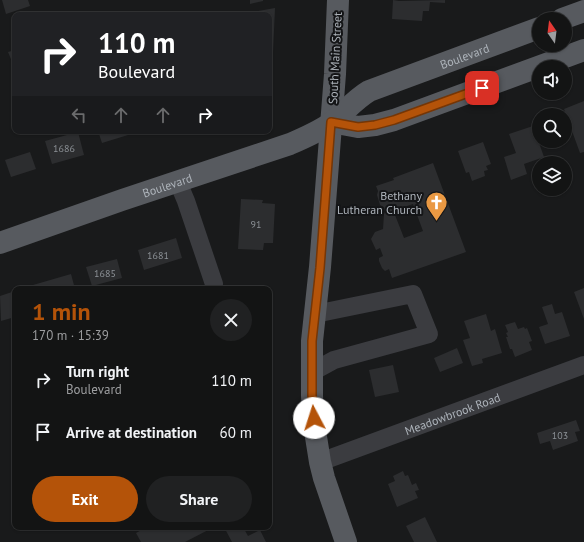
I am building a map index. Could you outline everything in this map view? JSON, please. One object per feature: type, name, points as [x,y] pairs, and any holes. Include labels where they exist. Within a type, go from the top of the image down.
[{"type":"main road","name":"South Main Street","points":[[338,0],[335,74],[320,268],[312,341],[312,395],[320,462],[346,542]]},
{"type":"main road","points":[[572,15],[584,11]]},
{"type":"main road","name":"Boulevard","points":[[0,243],[290,144],[305,138],[331,122],[358,97],[369,91],[532,31]]},
{"type":"main road","points":[[331,122],[358,127],[375,125],[394,120],[584,50]]},
{"type":"street","points":[[178,182],[186,201],[214,284]]},
{"type":"street","points":[[312,372],[334,360],[429,334],[413,294],[315,314]]},
{"type":"street","name":"Meadowbrook Road","points":[[320,462],[584,365]]},
{"type":"building","points":[[2,0],[28,0],[30,6],[6,14]]},
{"type":"building","points":[[250,0],[263,0],[263,1],[250,4]]},
{"type":"building","points":[[393,0],[445,0],[445,3],[430,2],[429,11],[423,11],[422,21],[392,19]]},
{"type":"building","points":[[275,8],[272,76],[272,12],[253,12]]},
{"type":"building","points":[[12,51],[12,62],[8,52]]},
{"type":"building","points":[[584,101],[584,152],[580,153],[572,131],[572,108],[566,108]]},
{"type":"building","points":[[532,126],[532,148],[541,148],[544,156],[532,156],[532,161],[524,164],[527,174],[511,180],[504,157],[516,153],[509,134]]},
{"type":"building","points":[[71,134],[79,134],[84,155],[52,164],[45,141]]},
{"type":"building","points":[[99,134],[128,134],[128,135],[102,143]]},
{"type":"building","points":[[483,142],[491,164],[486,166],[488,170],[484,171],[485,176],[472,181],[469,172],[466,173],[458,151]]},
{"type":"building","points":[[30,152],[36,169],[11,177],[5,160]]},
{"type":"building","name":"Bethany Lutheran Church","points":[[433,163],[466,252],[392,278],[389,269],[385,271],[382,268],[379,261],[379,258],[383,256],[380,248],[376,250],[371,239],[375,232],[383,229],[385,212],[384,207],[380,205],[376,186],[394,180],[393,178]],"holes":[[[413,204],[423,231],[404,238],[395,215],[409,210],[407,206]]]},
{"type":"building","points":[[241,199],[263,200],[262,203],[275,204],[273,243],[264,243],[263,250],[238,249]]},
{"type":"building","points":[[176,238],[182,258],[144,270],[138,250]]},
{"type":"building","points":[[117,259],[122,278],[92,286],[86,267]]},
{"type":"building","points":[[71,274],[74,286],[33,286]]},
{"type":"building","points":[[584,288],[584,319],[574,292]]},
{"type":"building","points":[[12,292],[12,318],[1,321],[0,296]]},
{"type":"building","points":[[552,304],[555,314],[562,312],[570,336],[545,344],[539,327],[548,324],[542,307]]},
{"type":"building","points":[[486,314],[491,331],[495,329],[502,353],[482,359],[483,363],[472,366],[463,340],[470,338],[464,321]]},
{"type":"building","points":[[515,322],[518,329],[524,327],[525,329],[527,328],[532,341],[529,342],[532,350],[515,357],[512,349],[510,349],[506,337],[508,337],[506,333],[508,332],[505,325]]},
{"type":"building","points":[[457,348],[463,363],[440,372],[434,358]]},
{"type":"building","points":[[393,365],[399,392],[375,397],[369,370]]},
{"type":"building","points":[[576,420],[580,431],[575,432],[578,441],[553,450],[550,441],[540,444],[537,433]]},
{"type":"building","points":[[403,471],[405,476],[408,475],[412,485],[416,483],[419,490],[415,491],[418,498],[397,507],[388,484],[395,481],[393,476]]},
{"type":"building","points":[[425,517],[437,542],[414,542],[406,526]]},
{"type":"building","points":[[142,530],[208,530],[185,542],[141,542],[136,533]]},
{"type":"building","points":[[226,530],[245,530],[248,536],[260,530],[266,542],[232,542]]},
{"type":"place","name":"Bethany Lutheran Church","points":[[437,222]]},
{"type":"route","points":[[314,418],[312,395],[312,341],[320,268],[331,122],[358,127],[375,125],[394,120],[482,88]]}]
